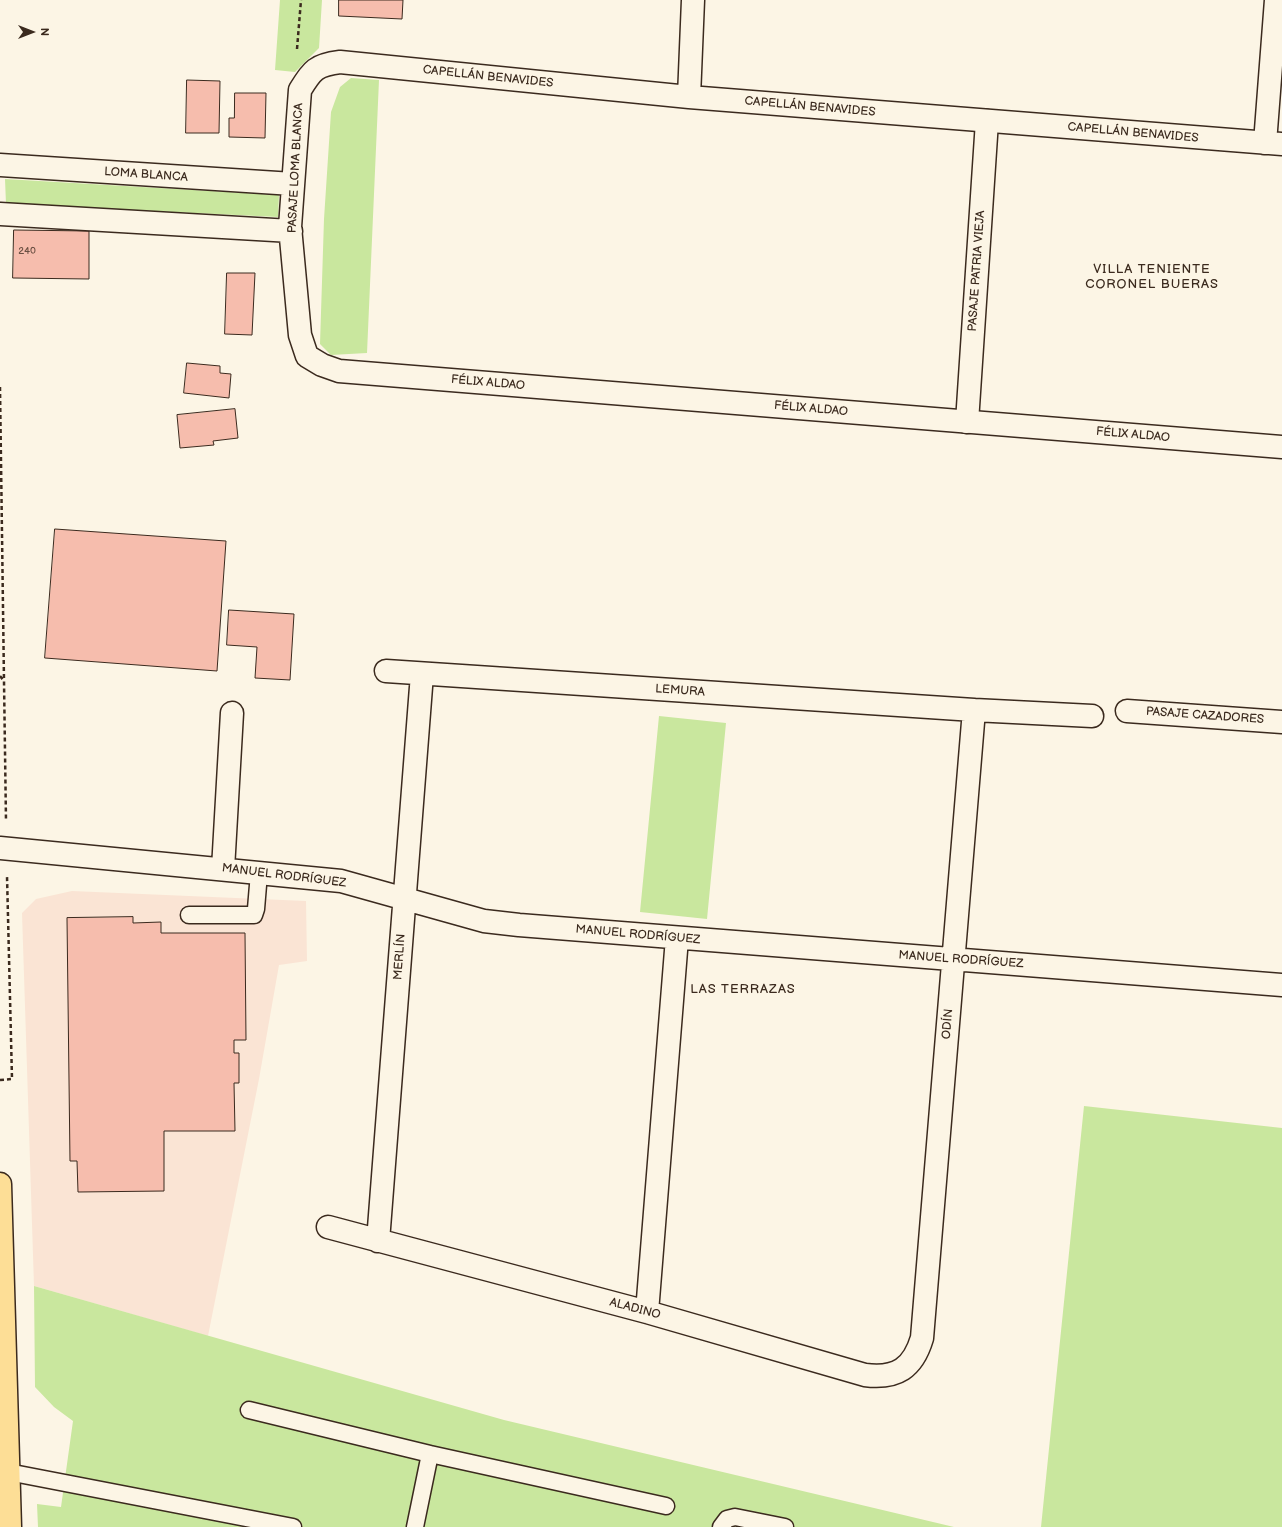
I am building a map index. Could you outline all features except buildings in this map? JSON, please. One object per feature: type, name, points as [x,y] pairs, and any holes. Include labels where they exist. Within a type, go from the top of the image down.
[{"type":"main road","points":[[0,1184],[10,1527]]},
{"type":"street","points":[[689,97],[693,0]]},
{"type":"street","points":[[1273,144],[1276,0]]},
{"type":"street","name":"PASAJE LOMA BLANCA","points":[[339,371],[322,365],[307,356],[300,335],[291,230],[300,90],[309,75],[324,64],[340,62]]},
{"type":"street","name":"CAPELLÁN BENAVIDES","points":[[340,62],[689,97],[1273,144]]},
{"type":"street","name":"PASAJE PATRIA VIEJA","points":[[967,422],[987,121]]},
{"type":"street","name":"LOMA BLANCA","points":[[0,165],[293,184]]},
{"type":"street","points":[[0,214],[291,230]]},
{"type":"street","name":"FÉLIX ALDAO","points":[[339,371],[1282,447]]},
{"type":"street","name":"LEMURA","points":[[386,671],[974,710]]},
{"type":"street","name":"MERLÍN","points":[[378,1240],[422,674]]},
{"type":"street","points":[[974,710],[1092,716]]},
{"type":"street","name":"ODÍN","points":[[922,1338],[974,710]]},
{"type":"street","name":"PASAJE CAZADORES","points":[[1128,711],[1282,722]]},
{"type":"street","points":[[223,869],[232,713]]},
{"type":"street","name":"MANUEL RODRÍGUEZ","points":[[3,849],[259,872],[341,881],[404,900],[484,921],[677,938],[1282,985]]},
{"type":"street","points":[[647,1312],[677,938]]},
{"type":"street","name":"ALADINO","points":[[328,1227],[647,1312],[858,1373],[878,1377],[891,1375],[903,1369],[912,1361],[922,1338]]},
{"type":"lane","points":[[189,916],[254,915],[256,909],[259,872]]},
{"type":"lane","points":[[249,1410],[430,1454],[666,1506]]},
{"type":"lane","points":[[415,1527],[430,1454]]},
{"type":"lane","points":[[8,1472],[293,1527]]},
{"type":"lane","points":[[721,1527],[727,1519],[735,1517],[785,1527]]},
{"type":"path","points":[[301,0],[297,48],[309,75]]},
{"type":"path","points":[[0,387],[4,681],[3,849],[12,1080],[0,1080]]},
{"type":"path","points":[[0,676],[4,681]]},
{"type":"shaded area","points":[[72,891],[306,901],[307,961],[279,965],[259,1079],[208,1336],[34,1286],[22,913],[36,899]]},
{"type":"green space","points":[[280,0],[322,0],[319,48],[295,72],[275,70]]},
{"type":"green space","points":[[351,78],[379,80],[367,353],[331,355],[320,344],[324,219],[331,112],[340,87]]},
{"type":"green space","points":[[5,179],[279,195],[278,217],[6,204]]},
{"type":"green space","points":[[659,716],[726,723],[707,919],[640,912]]},
{"type":"green space","points":[[1084,1106],[1282,1128],[1282,1527],[1041,1527]]},
{"type":"green space","points":[[34,1286],[504,1420],[954,1527],[38,1527],[37,1504],[61,1507],[73,1421],[54,1407],[35,1387]]},
{"type":"district","name":"VILLA TENIENTE CORONEL BUERAS","points":[[1152,278]]},
{"type":"district","name":"LAS TERRAZAS","points":[[743,990]]}]
